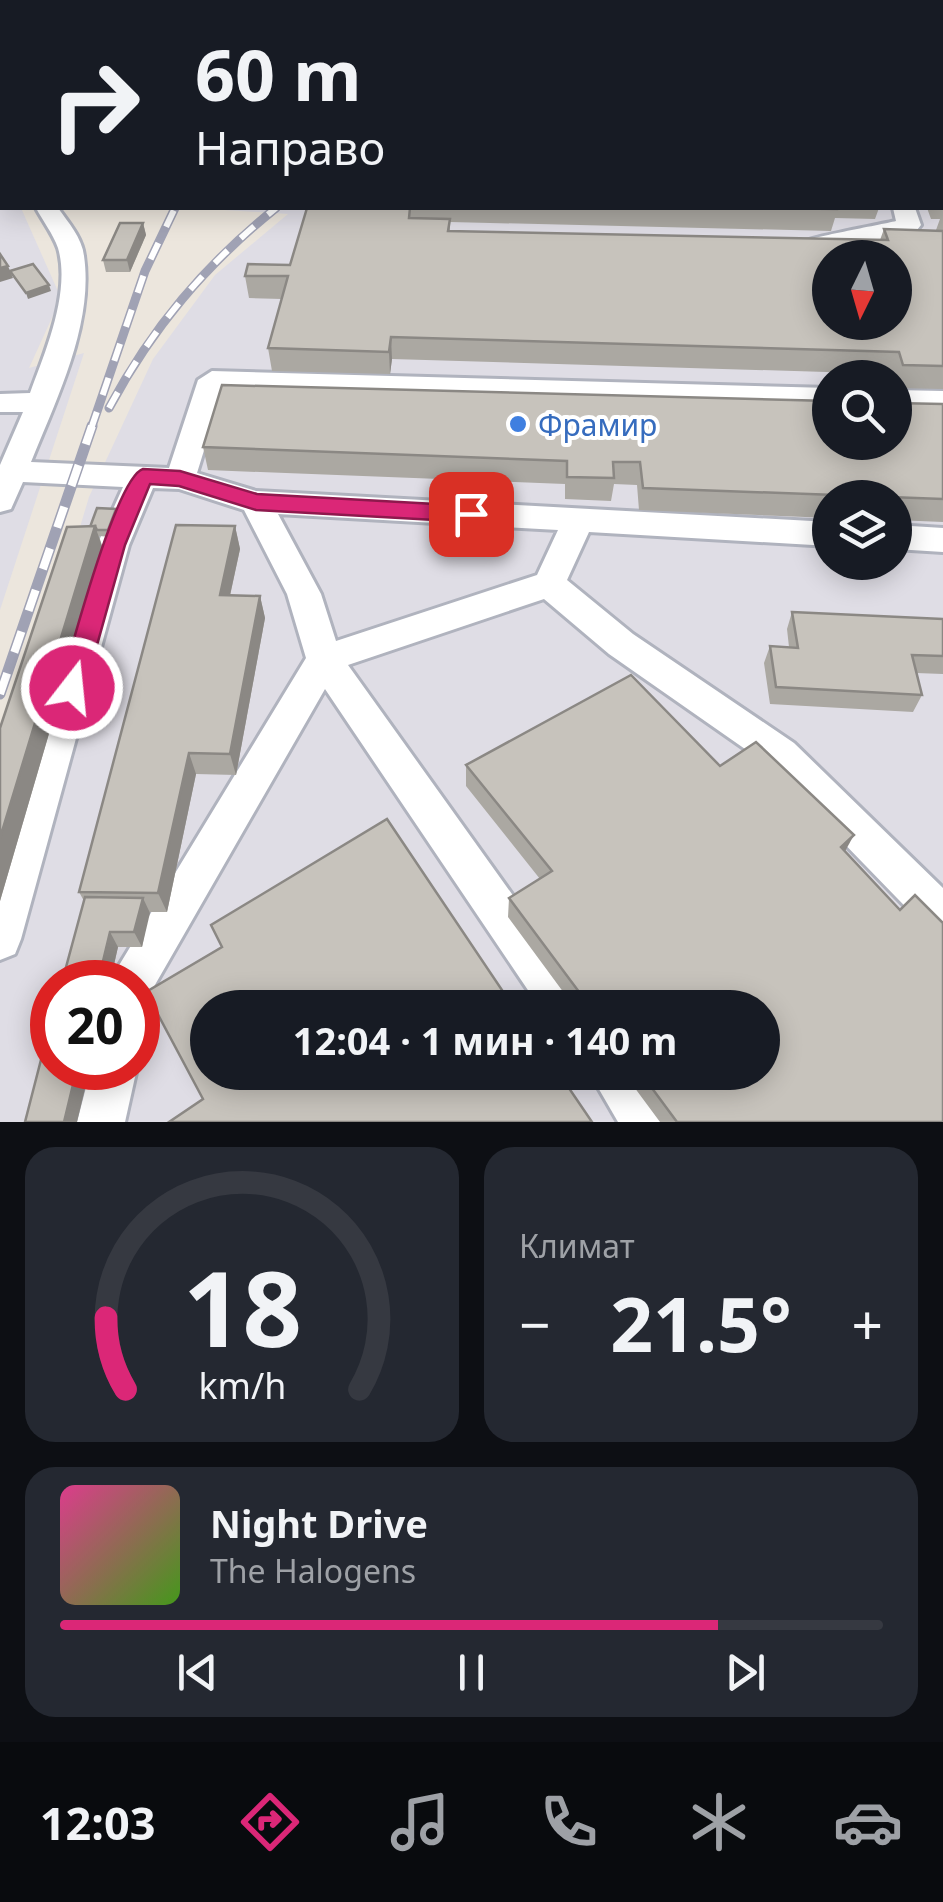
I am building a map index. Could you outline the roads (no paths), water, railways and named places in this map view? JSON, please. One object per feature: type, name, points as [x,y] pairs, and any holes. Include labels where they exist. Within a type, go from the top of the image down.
[{"type":"street","points":[[0,501],[39,402],[69,296],[72,253],[48,210]]},
{"type":"street","points":[[795,243],[834,244],[909,225],[905,210]]},
{"type":"street","points":[[180,478],[212,380],[812,397]]},
{"type":"street","points":[[912,399],[943,400]]},
{"type":"street","points":[[0,403],[39,402]]},
{"type":"street","points":[[12,470],[180,478],[256,502],[812,533]]},
{"type":"street","points":[[0,939],[114,545],[143,476]]},
{"type":"street","points":[[256,502],[304,594],[324,658],[554,990]]},
{"type":"street","points":[[146,960],[324,658],[548,584],[578,520]]},
{"type":"street","points":[[912,538],[943,540]]},
{"type":"street","points":[[548,584],[620,644],[781,754],[943,916]]},
{"type":"street","points":[[101,1122],[109,1090]]},
{"type":"street","points":[[624,1090],[646,1122]]},
{"type":"railway","points":[[91,429],[145,271],[174,210]]},
{"type":"railway","points":[[109,408],[143,351],[182,299],[226,252],[274,210]]},
{"type":"railway","points":[[0,694],[92,426]]},
{"type":"place","name":"Фрамир","points":[[518,424]]}]
